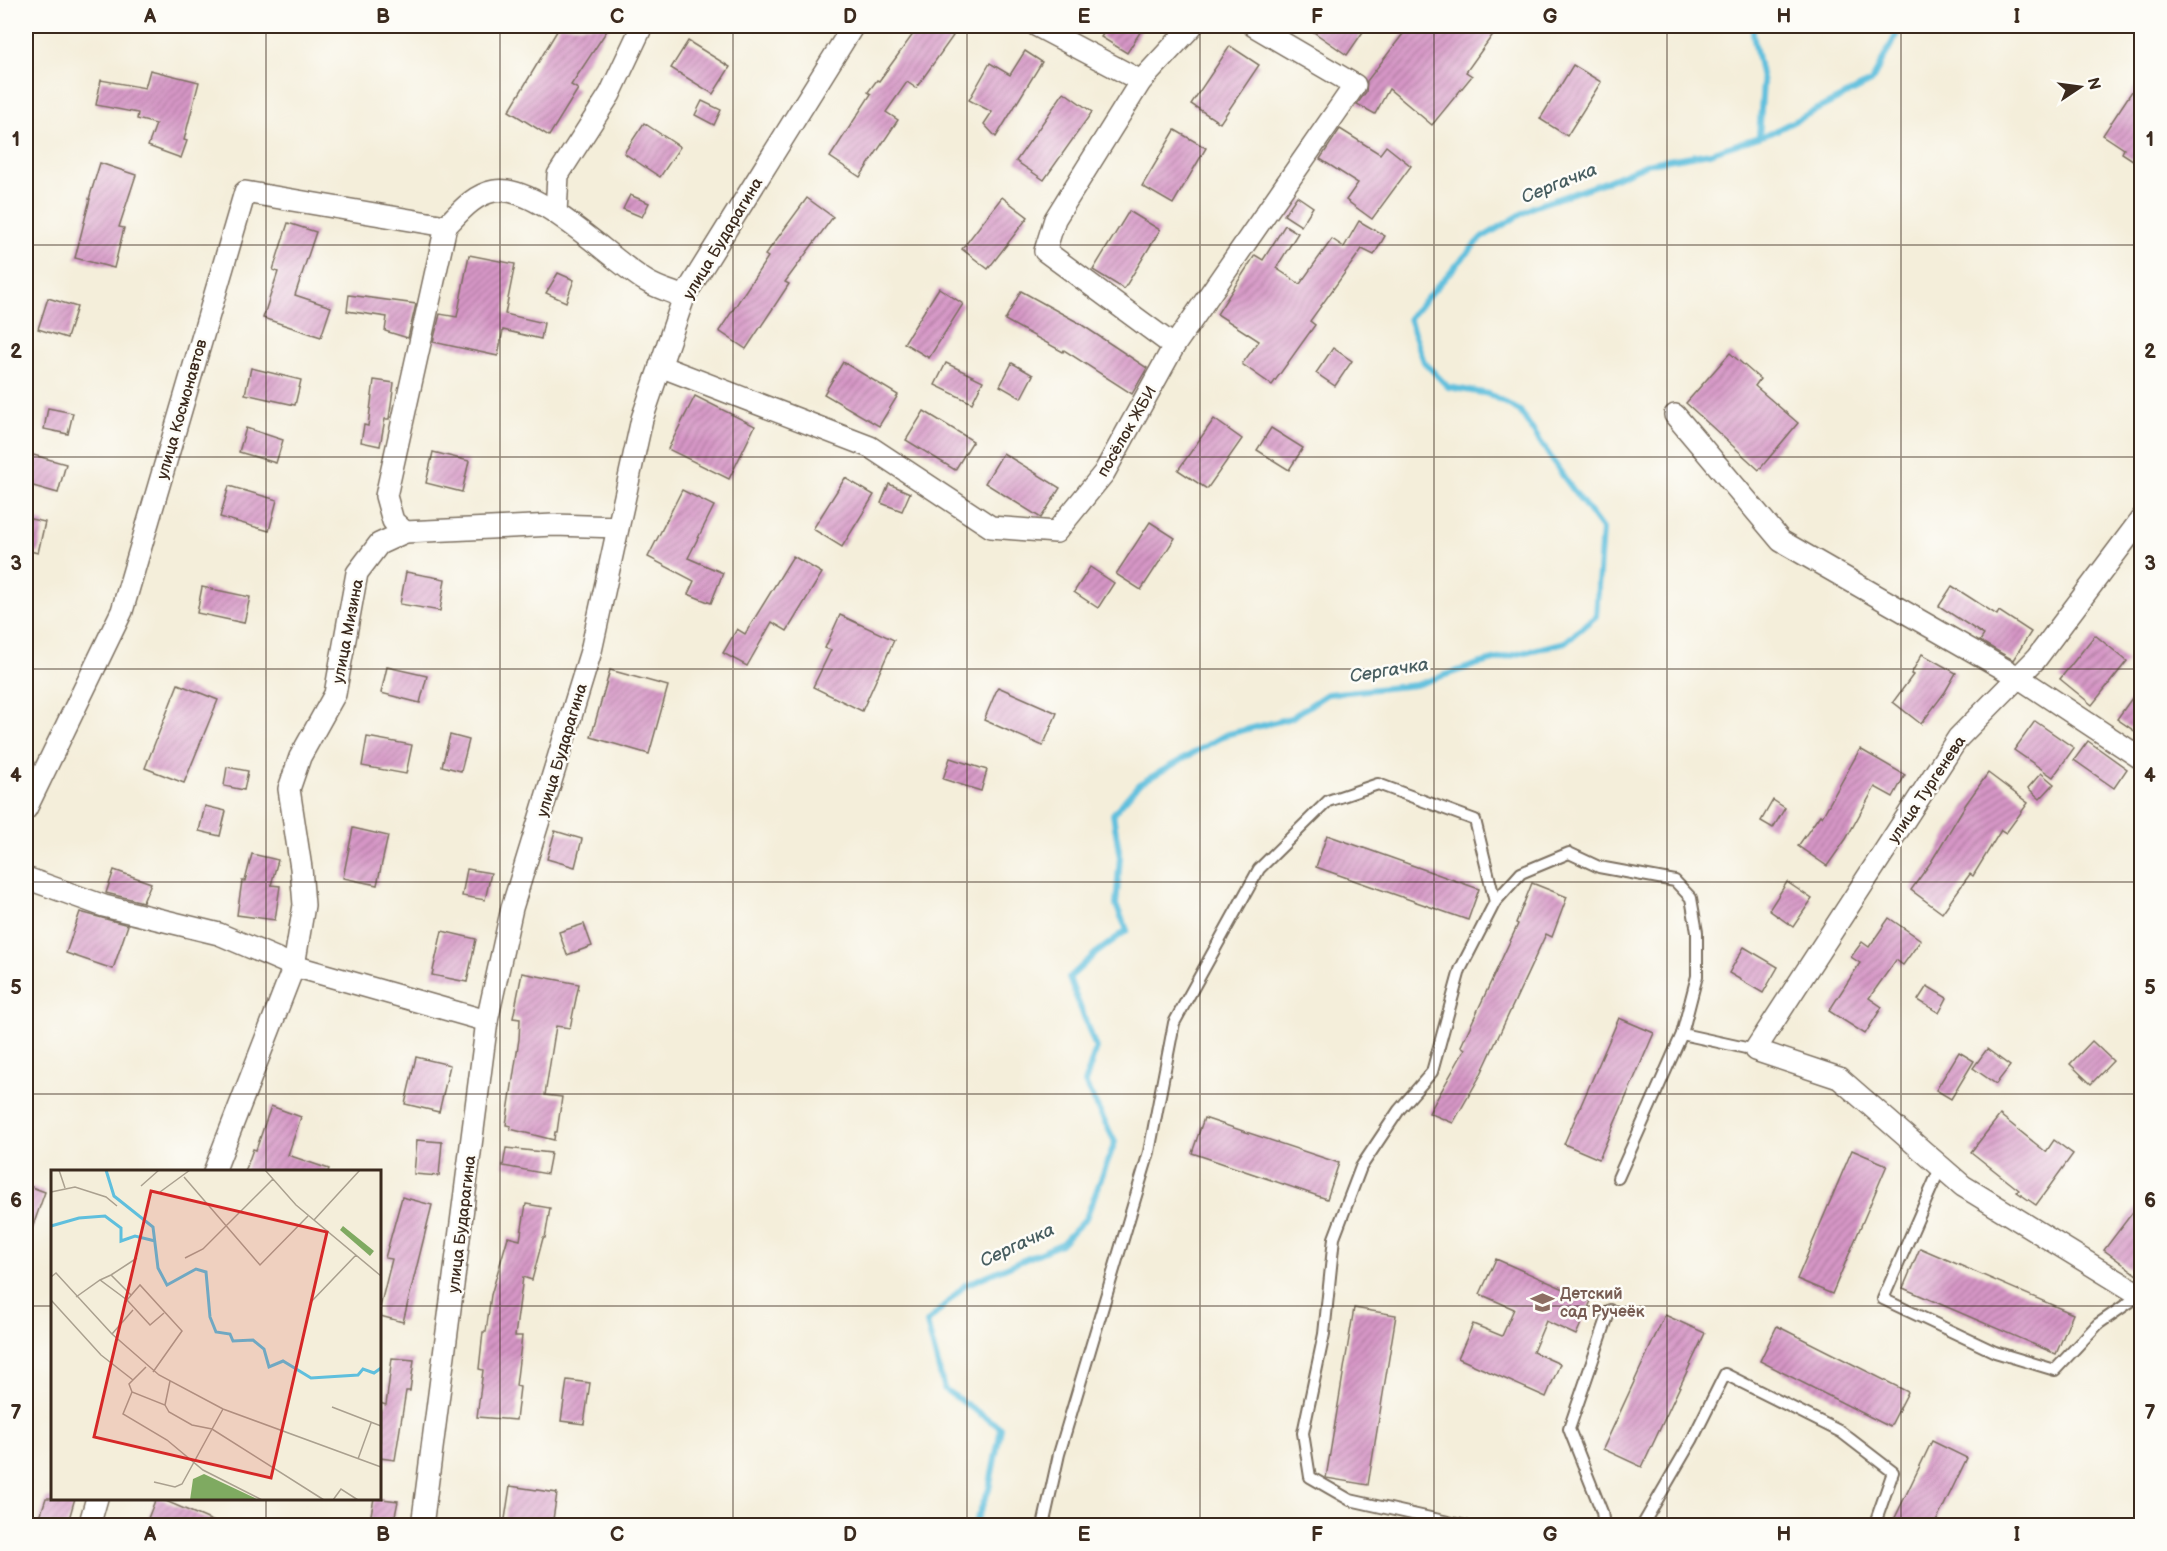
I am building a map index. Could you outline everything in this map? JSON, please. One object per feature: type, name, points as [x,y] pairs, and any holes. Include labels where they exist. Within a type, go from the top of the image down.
[{"type":"street","points":[[556,213],[558,175],[610,94],[642,26]]},
{"type":"street","name":"улица Бударагина","points":[[422,1526],[488,1021],[512,908],[591,651],[642,419],[684,297],[853,26]]},
{"type":"street","points":[[1037,26],[1141,81]]},
{"type":"street","points":[[1174,346],[1045,251],[1055,219],[1141,81],[1192,26]]},
{"type":"street","name":"посёлок ЖБИ","points":[[660,366],[870,447],[991,528],[1056,532],[1104,473],[1174,346],[1355,85],[1261,27]]},
{"type":"street","points":[[618,527],[554,525],[405,532],[393,521],[386,496],[446,226],[470,202],[493,191],[512,190],[556,213],[646,281],[684,297]]},
{"type":"street","name":"улица Космонавтов","points":[[26,809],[122,611],[245,192],[446,226]]},
{"type":"street","points":[[1676,415],[1781,542],[2018,677],[2142,759]]},
{"type":"street","name":"улица Тургенева","points":[[1755,1050],[1958,738],[2036,659],[2142,518]]},
{"type":"street","name":"улица Мизина","points":[[215,1170],[294,966],[304,905],[289,789],[300,757],[335,694],[357,573],[379,544],[405,532]]},
{"type":"street","points":[[26,878],[104,906],[219,934],[294,966],[488,1021]]},
{"type":"street","points":[[1755,1050],[1839,1078],[1963,1186],[2141,1295]]},
{"type":"street","points":[[88,1526],[96,1500]]},
{"type":"lane","points":[[1043,1526],[1059,1454],[1149,1152],[1174,1023],[1259,869],[1328,801],[1378,784],[1475,820],[1494,902]]},
{"type":"lane","points":[[1466,1526],[1350,1500],[1310,1477],[1303,1433],[1324,1334],[1334,1238],[1361,1167],[1399,1110],[1432,1072],[1460,970],[1494,902],[1521,873],[1569,853],[1599,867],[1674,881],[1691,897],[1697,932],[1697,976],[1682,1034],[1618,1178]]},
{"type":"lane","points":[[1682,1034],[1755,1050]]},
{"type":"lane","points":[[1941,1167],[1883,1299],[1995,1352],[2055,1370],[2098,1324],[2141,1295]]},
{"type":"lane","points":[[1604,1526],[1602,1512],[1569,1429],[1610,1310]]},
{"type":"lane","points":[[1642,1526],[1692,1440],[1725,1374],[1840,1432],[1893,1472],[1874,1526]]},
{"type":"building","points":[[560,26],[610,26],[571,85],[578,89],[549,136],[509,111]]},
{"type":"building","points":[[919,26],[939,26],[953,36],[916,88],[907,82],[886,112],[898,120],[860,177],[830,157],[871,94],[868,92],[877,80],[879,81]]},
{"type":"building","points":[[1108,26],[1144,26],[1127,53],[1101,37]]},
{"type":"building","points":[[1305,26],[1367,26],[1347,55]]},
{"type":"building","points":[[1409,26],[1499,26],[1466,72],[1472,76],[1432,125],[1389,89],[1375,114],[1357,104],[1366,92],[1367,81]]},
{"type":"building","points":[[688,41],[730,67],[713,94],[671,68]]},
{"type":"building","points":[[1230,46],[1259,65],[1220,123],[1191,104]]},
{"type":"building","points":[[1025,51],[1042,62],[996,137],[984,124],[992,112],[969,100],[990,63],[1010,75]]},
{"type":"building","points":[[1573,65],[1601,82],[1567,136],[1540,119]]},
{"type":"building","points":[[150,70],[199,82],[184,140],[187,141],[181,158],[148,146],[156,124],[137,119],[138,113],[96,105],[101,80],[145,88]]},
{"type":"building","points":[[2142,76],[2142,166],[2122,153],[2124,149],[2103,135]]},
{"type":"building","points":[[1064,92],[1092,112],[1044,180],[1016,161]]},
{"type":"building","points":[[702,101],[721,110],[714,125],[695,115]]},
{"type":"building","points":[[644,123],[680,147],[660,177],[624,153]]},
{"type":"building","points":[[1340,129],[1380,154],[1386,146],[1411,166],[1372,219],[1346,200],[1358,183],[1320,159]]},
{"type":"building","points":[[1175,130],[1206,148],[1173,204],[1142,186]]},
{"type":"building","points":[[100,163],[136,175],[119,227],[124,228],[114,268],[75,258]]},
{"type":"building","points":[[630,195],[649,203],[642,217],[623,209]]},
{"type":"building","points":[[1297,196],[1313,207],[1301,226],[1284,215]]},
{"type":"building","points":[[1002,197],[1028,217],[988,269],[962,249]]},
{"type":"building","points":[[807,198],[833,217],[785,282],[789,284],[746,349],[719,331],[768,257],[765,255]]},
{"type":"building","points":[[1129,211],[1160,230],[1124,289],[1093,270]]},
{"type":"building","points":[[1359,221],[1385,236],[1374,255],[1362,249],[1310,321],[1315,325],[1272,385],[1242,364],[1259,341],[1217,314],[1255,255],[1263,260],[1285,225],[1298,233],[1276,268],[1300,284],[1332,239],[1344,247]]},
{"type":"building","points":[[288,223],[316,232],[295,295],[331,307],[321,337],[263,318],[278,272],[273,270]]},
{"type":"building","points":[[469,255],[515,264],[505,314],[544,323],[541,339],[503,330],[498,356],[433,342],[440,314],[457,317]]},
{"type":"building","points":[[558,273],[574,280],[566,302],[546,293]]},
{"type":"building","points":[[939,288],[963,304],[929,358],[904,343]]},
{"type":"building","points":[[1021,291],[1079,323],[1147,368],[1132,394],[1064,350],[1063,352],[1005,320]]},
{"type":"building","points":[[349,295],[416,304],[408,338],[385,331],[387,317],[347,311]]},
{"type":"building","points":[[48,298],[77,307],[67,338],[38,329]]},
{"type":"building","points":[[1333,348],[1352,361],[1335,386],[1316,373]]},
{"type":"building","points":[[1730,353],[1760,379],[1755,386],[1798,423],[1759,470],[1686,403]]},
{"type":"building","points":[[843,362],[898,395],[879,426],[824,394]]},
{"type":"building","points":[[946,363],[983,381],[972,403],[935,385]]},
{"type":"building","points":[[1012,363],[1033,375],[1021,398],[1000,386]]},
{"type":"building","points":[[251,368],[301,380],[295,405],[245,394]]},
{"type":"building","points":[[374,380],[394,383],[389,419],[385,419],[380,446],[361,442],[364,425],[368,426]]},
{"type":"building","points":[[695,396],[755,426],[729,479],[668,449]]},
{"type":"building","points":[[48,408],[73,413],[68,434],[44,429]]},
{"type":"building","points":[[924,411],[973,441],[955,470],[906,440]]},
{"type":"building","points":[[1214,419],[1242,439],[1207,489],[1178,470]]},
{"type":"building","points":[[246,428],[283,440],[276,463],[239,452]]},
{"type":"building","points":[[1271,428],[1303,448],[1289,470],[1257,450]]},
{"type":"building","points":[[433,452],[469,461],[462,492],[426,483]]},
{"type":"building","points":[[26,453],[66,464],[58,493],[26,484]]},
{"type":"building","points":[[1003,453],[1060,488],[1041,518],[985,483]]},
{"type":"building","points":[[845,478],[874,495],[842,547],[813,529]]},
{"type":"building","points":[[889,484],[910,493],[902,511],[881,503]]},
{"type":"building","points":[[229,486],[277,500],[269,531],[220,517]]},
{"type":"building","points":[[682,490],[714,506],[688,558],[723,573],[711,603],[688,594],[694,581],[648,557]]},
{"type":"building","points":[[26,518],[45,522],[38,553],[26,550]]},
{"type":"building","points":[[1150,522],[1175,538],[1141,590],[1116,574]]},
{"type":"building","points":[[793,556],[822,573],[787,631],[772,622],[747,666],[723,653],[737,629],[745,634]]},
{"type":"building","points":[[1090,567],[1114,583],[1098,608],[1074,592]]},
{"type":"building","points":[[406,572],[445,579],[440,611],[400,604]]},
{"type":"building","points":[[1952,586],[1997,615],[1999,611],[2031,632],[2013,660],[1980,641],[1984,635],[1939,606]]},
{"type":"building","points":[[202,587],[250,597],[244,623],[197,613]]},
{"type":"building","points":[[840,615],[894,640],[862,711],[813,687],[831,650],[825,648]]},
{"type":"building","points":[[2095,635],[2127,661],[2092,705],[2060,679]]},
{"type":"building","points":[[1922,654],[1956,673],[1921,724],[1893,702],[1913,675],[1911,674]]},
{"type":"building","points":[[387,667],[427,676],[420,703],[381,693]]},
{"type":"building","points":[[610,670],[668,686],[649,754],[591,737]]},
{"type":"building","points":[[178,684],[218,700],[184,783],[145,768]]},
{"type":"building","points":[[2142,684],[2142,736],[2117,719]]},
{"type":"building","points":[[998,687],[1057,713],[1043,746],[984,720]]},
{"type":"building","points":[[2035,721],[2074,748],[2053,777],[2014,750]]},
{"type":"building","points":[[450,735],[469,740],[461,771],[442,766]]},
{"type":"building","points":[[367,737],[412,745],[406,774],[362,766]]},
{"type":"building","points":[[2088,741],[2127,769],[2114,788],[2074,760]]},
{"type":"building","points":[[1860,749],[1905,775],[1893,797],[1875,787],[1846,839],[1827,866],[1798,846],[1820,815],[1822,817]]},
{"type":"building","points":[[950,758],[987,770],[981,791],[943,779]]},
{"type":"building","points":[[227,767],[248,771],[244,790],[224,786]]},
{"type":"building","points":[[1988,773],[2028,803],[2006,833],[2001,830],[1973,876],[1970,874],[1942,913],[1911,890]]},
{"type":"building","points":[[2041,773],[2054,784],[2040,799],[2028,788]]},
{"type":"building","points":[[1773,800],[1785,808],[1773,828],[1761,821]]},
{"type":"building","points":[[205,806],[226,811],[220,836],[199,831]]},
{"type":"building","points":[[353,828],[388,836],[377,885],[343,878]]},
{"type":"building","points":[[555,831],[582,839],[575,867],[547,859]]},
{"type":"building","points":[[1327,835],[1479,889],[1468,920],[1316,867]]},
{"type":"building","points":[[252,854],[278,860],[271,885],[280,886],[275,920],[237,915],[242,881],[245,881]]},
{"type":"building","points":[[467,869],[491,873],[485,900],[462,896]]},
{"type":"building","points":[[114,870],[151,883],[143,902],[106,893]]},
{"type":"building","points":[[1787,882],[1812,899],[1793,927],[1769,910]]},
{"type":"building","points":[[1532,883],[1567,897],[1552,937],[1546,934],[1480,1076],[1453,1123],[1429,1113],[1465,1049],[1461,1046],[1518,924],[1516,923]]},
{"type":"building","points":[[80,912],[128,925],[113,969],[66,953]]},
{"type":"building","points":[[1889,918],[1921,940],[1903,965],[1896,960],[1869,998],[1882,1007],[1865,1034],[1829,1011],[1860,963],[1851,957],[1862,942],[1869,947]]},
{"type":"building","points":[[584,924],[592,946],[567,955],[559,932]]},
{"type":"building","points":[[442,931],[476,939],[467,982],[432,975]]},
{"type":"building","points":[[1744,947],[1778,967],[1763,993],[1729,973]]},
{"type":"building","points":[[522,973],[579,984],[570,1028],[556,1026],[545,1095],[562,1097],[554,1140],[510,1129],[511,1126],[506,1125],[519,1039],[520,1019],[513,1018]]},
{"type":"building","points":[[1927,986],[1947,998],[1939,1013],[1918,1000]]},
{"type":"building","points":[[1619,1018],[1654,1033],[1599,1159],[1564,1144]]},
{"type":"building","points":[[2092,1041],[2113,1061],[2091,1084],[2070,1064]]},
{"type":"building","points":[[1987,1049],[2010,1066],[1996,1084],[1973,1068]]},
{"type":"building","points":[[1959,1052],[1974,1061],[1951,1099],[1936,1090]]},
{"type":"building","points":[[416,1057],[450,1065],[439,1112],[405,1104]]},
{"type":"building","points":[[271,1106],[301,1117],[288,1155],[329,1169],[246,1170],[253,1149],[256,1150]]},
{"type":"building","points":[[2000,1115],[2046,1152],[2054,1140],[2073,1154],[2036,1205],[2017,1192],[2019,1190],[1971,1152]]},
{"type":"building","points":[[1204,1118],[1339,1163],[1327,1199],[1192,1153]]},
{"type":"building","points":[[417,1140],[442,1142],[439,1176],[414,1174]]},
{"type":"building","points":[[506,1148],[551,1153],[547,1174],[503,1166]]},
{"type":"building","points":[[1852,1150],[1887,1165],[1832,1294],[1797,1279]]},
{"type":"building","points":[[26,1185],[45,1192],[28,1240],[26,1239]]},
{"type":"building","points":[[402,1197],[432,1205],[403,1322],[381,1316],[381,1303],[392,1259],[385,1258]]},
{"type":"building","points":[[2142,1200],[2142,1278],[2104,1250]]},
{"type":"building","points":[[526,1204],[550,1208],[545,1238],[543,1238],[532,1280],[523,1277],[515,1336],[522,1336],[516,1386],[520,1387],[516,1420],[477,1417],[483,1370],[479,1369],[483,1332],[486,1332],[491,1295],[508,1237],[520,1240]]},
{"type":"building","points":[[1920,1248],[2073,1314],[2056,1354],[1903,1288]]},
{"type":"building","points":[[1496,1259],[1591,1301],[1576,1335],[1546,1321],[1533,1352],[1560,1364],[1546,1397],[1458,1358],[1473,1324],[1502,1336],[1514,1309],[1480,1294]]},
{"type":"building","points":[[1354,1308],[1396,1315],[1368,1485],[1326,1478]]},
{"type":"building","points":[[1665,1315],[1705,1333],[1642,1467],[1603,1449]]},
{"type":"building","points":[[1777,1326],[1908,1392],[1890,1427],[1760,1361]]},
{"type":"building","points":[[392,1358],[414,1360],[410,1391],[406,1391],[395,1460],[381,1458],[381,1403],[386,1405]]},
{"type":"building","points":[[567,1380],[590,1383],[584,1424],[561,1421]]},
{"type":"building","points":[[1932,1441],[1967,1458],[1934,1526],[1891,1526]]},
{"type":"building","points":[[510,1486],[557,1493],[552,1526],[504,1526]]},
{"type":"building","points":[[46,1498],[74,1500],[67,1526],[37,1526]]},
{"type":"building","points":[[155,1500],[164,1500],[224,1526],[145,1526]]},
{"type":"building","points":[[374,1500],[398,1501],[393,1526],[369,1526]]},
{"type":"waterway","points":[[1753,26],[1763,83],[1759,137]]},
{"type":"waterway","name":"Сергачка","points":[[974,1526],[989,1489],[1001,1428],[944,1389],[927,1323],[965,1285],[1061,1244],[1086,1218],[1115,1142],[1085,1083],[1096,1048],[1069,978],[1095,954],[1127,930],[1116,905],[1120,857],[1113,814],[1139,784],[1225,735],[1291,718],[1327,694],[1416,685],[1478,664],[1565,642],[1596,616],[1602,529],[1520,411],[1489,394],[1448,387],[1424,362],[1409,318],[1480,239],[1533,207],[1605,182],[1650,163],[1710,153],[1771,133],[1871,82],[1901,26]]},
{"type":"place","name":"Детский сад Ручеёк","points":[[1542,1302]]}]
